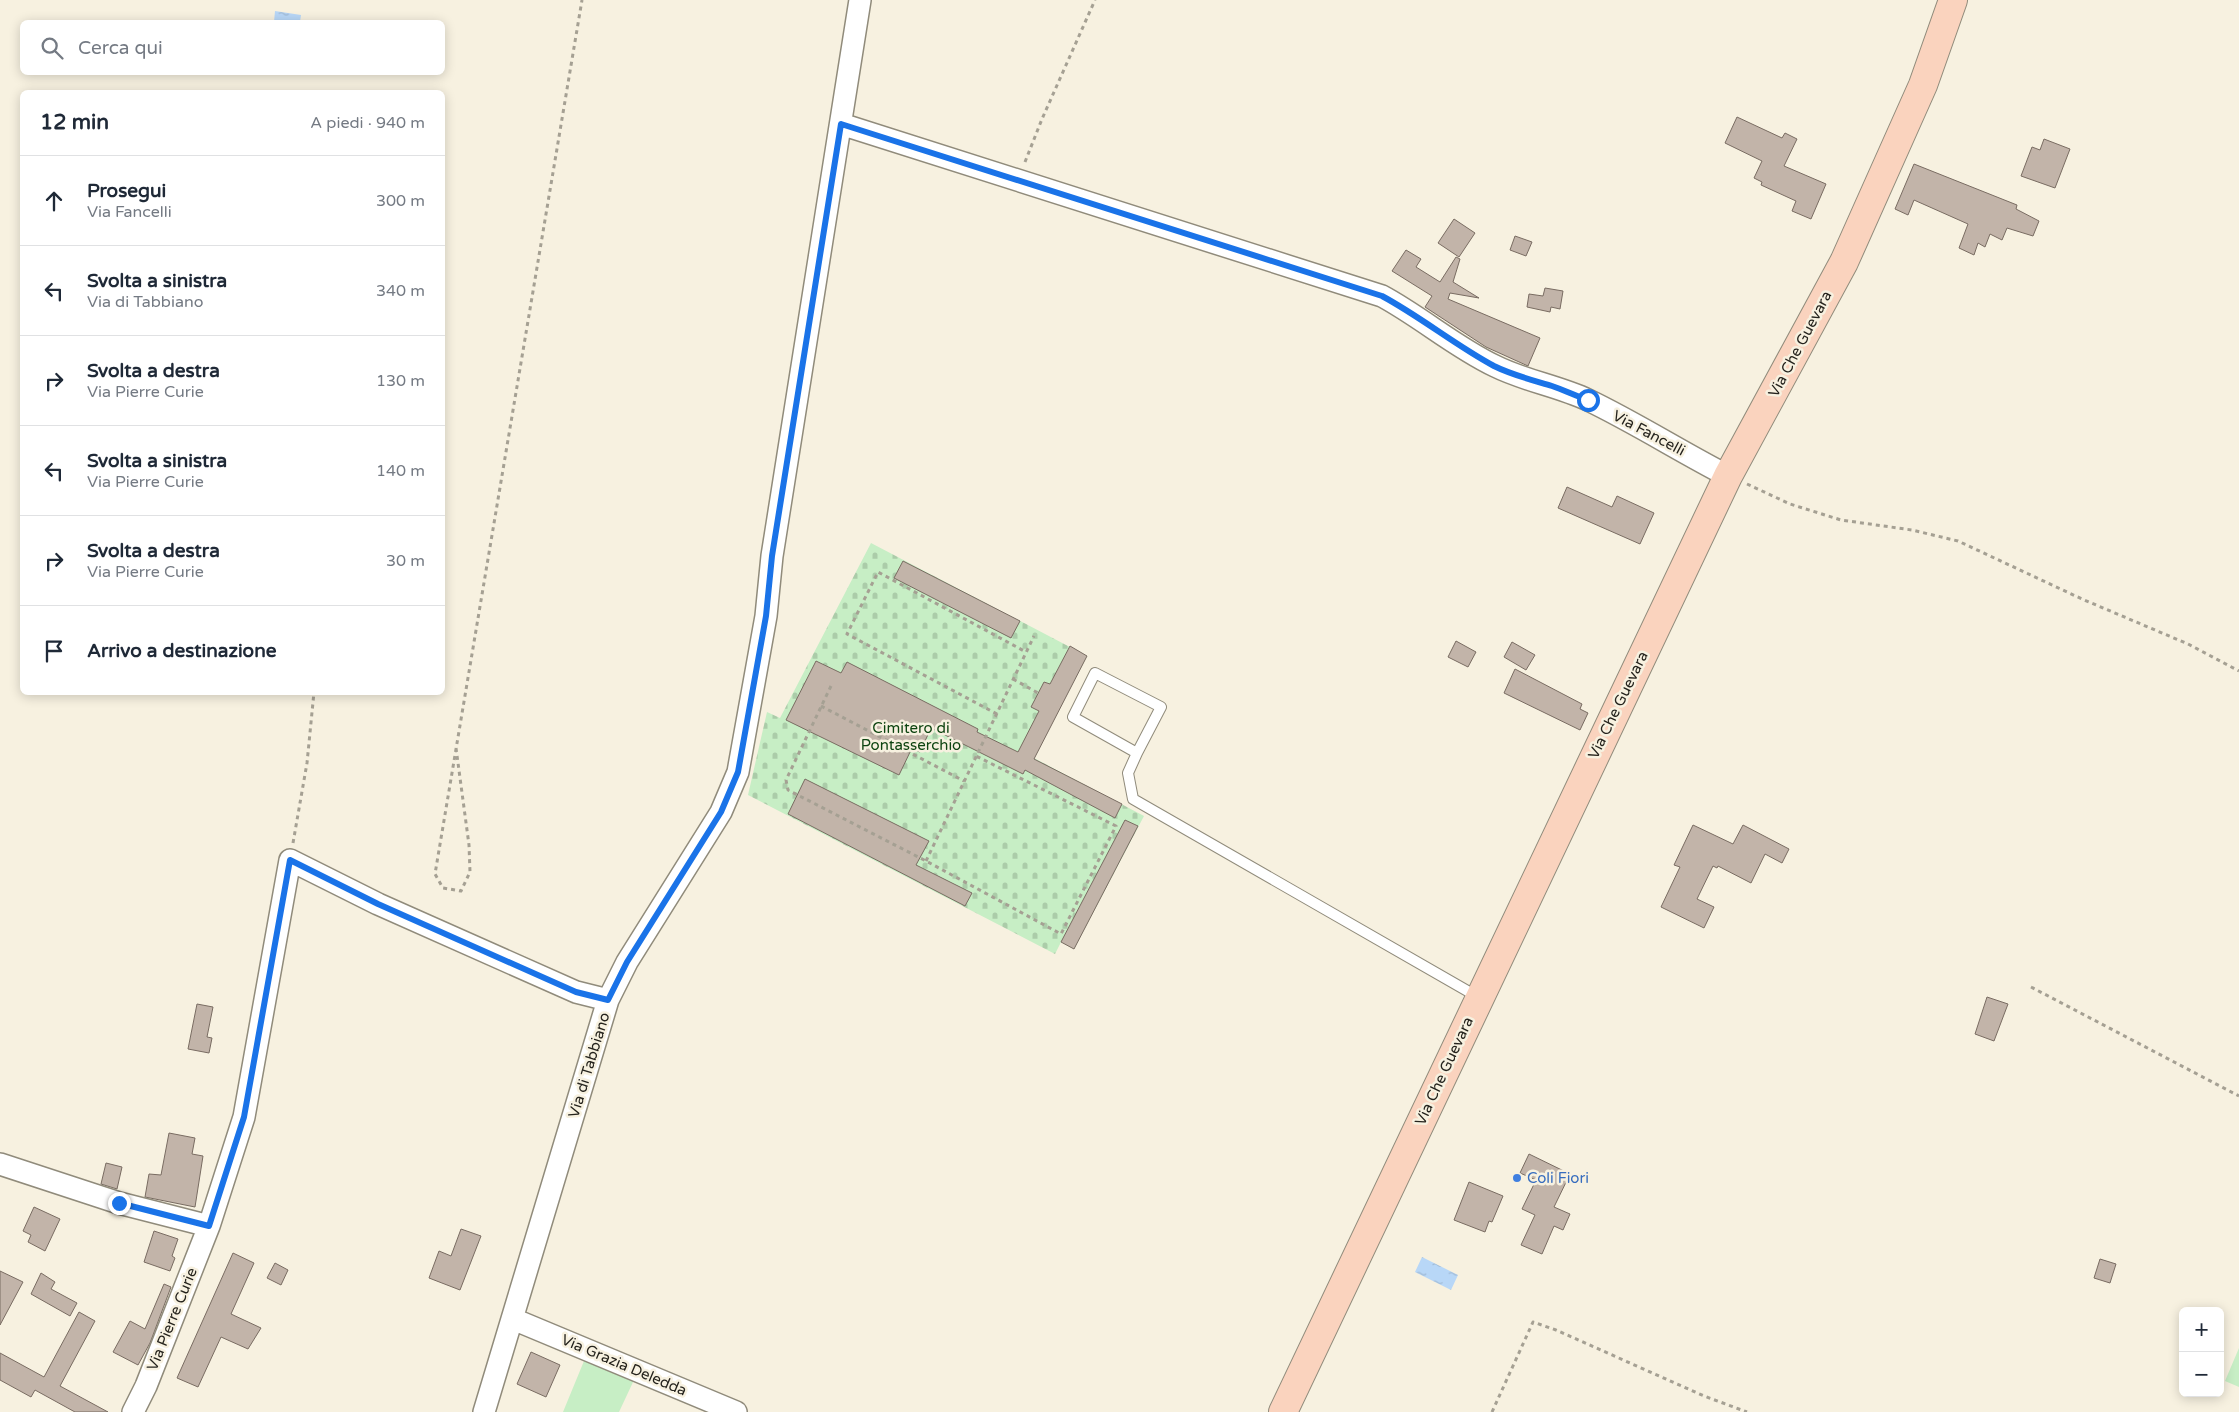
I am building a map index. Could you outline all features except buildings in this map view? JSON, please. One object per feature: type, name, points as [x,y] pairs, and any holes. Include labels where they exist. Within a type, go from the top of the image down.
[{"type":"main road","name":"Via Che Guevara","points":[[1284,1412],[1728,476],[1844,262],[1923,84],[1953,0]]},
{"type":"street","name":"Via di Tabbiano","points":[[484,1412],[608,1000],[627,962],[721,812],[738,772],[766,616],[772,556],[860,0]]},
{"type":"street","name":"Via Fancelli","points":[[841,124],[1382,296],[1409,310],[1468,352],[1496,367],[1522,378],[1554,386],[1588,400],[1728,476]]},
{"type":"street","points":[[290,860],[378,904],[576,992],[608,1000]]},
{"type":"street","name":"Via Pierre Curie","points":[[134,1412],[209,1226],[244,1117],[290,860]]},
{"type":"street","points":[[0,1164],[119,1203],[209,1226]]},
{"type":"street","name":"Via Grazia Deledda","points":[[513,1319],[700,1405],[736,1412]]},
{"type":"lane","points":[[1137,753],[1073,717],[1095,673],[1161,707],[1128,773],[1133,799],[1479,998]]},
{"type":"path","points":[[456,748],[470,863],[470,872],[461,891],[443,888],[435,874],[456,748],[582,0]]},
{"type":"path","points":[[1020,180],[1042,119],[1095,0]]},
{"type":"path","points":[[1728,476],[1790,504],[1841,520],[1912,530],[1958,541],[2188,644],[2239,670]]},
{"type":"path","points":[[997,714],[847,634],[878,572],[1026,652]]},
{"type":"path","points":[[926,861],[1034,636]]},
{"type":"path","points":[[1013,679],[1038,693]]},
{"type":"path","points":[[831,686],[786,780],[788,790],[926,861],[1061,934],[1116,826],[976,756]]},
{"type":"path","points":[[290,860],[307,763],[314,695]]},
{"type":"path","points":[[821,706],[964,781]]},
{"type":"path","points":[[2031,987],[2239,1096]]},
{"type":"path","points":[[1492,1412],[1533,1322],[1556,1330],[1704,1396],[1747,1412]]},
{"type":"green space","name":"Cimitero di Pontasserchio","points":[[871,543],[1087,656],[1034,758],[1144,816],[1074,949],[1061,942],[1055,954],[748,795],[767,712],[780,718]]},
{"type":"green space","points":[[2239,1348],[2239,1387],[2225,1381]]},
{"type":"green space","points":[[584,1361],[634,1380],[619,1412],[563,1412]]},
{"type":"water","points":[[275,11],[301,15],[300,20],[274,20]]},
{"type":"water","points":[[1422,1257],[1458,1275],[1451,1290],[1415,1272]]},
{"type":"place","name":"Coli Fiori","points":[[1517,1178]]},
{"type":"route","points":[[119,1203],[209,1226],[244,1117],[290,860],[378,904],[576,992],[608,1000],[627,962],[721,812],[738,772],[766,616],[772,556],[841,124],[1382,296],[1409,310],[1468,352],[1496,367],[1522,378],[1554,386],[1588,400]]}]
